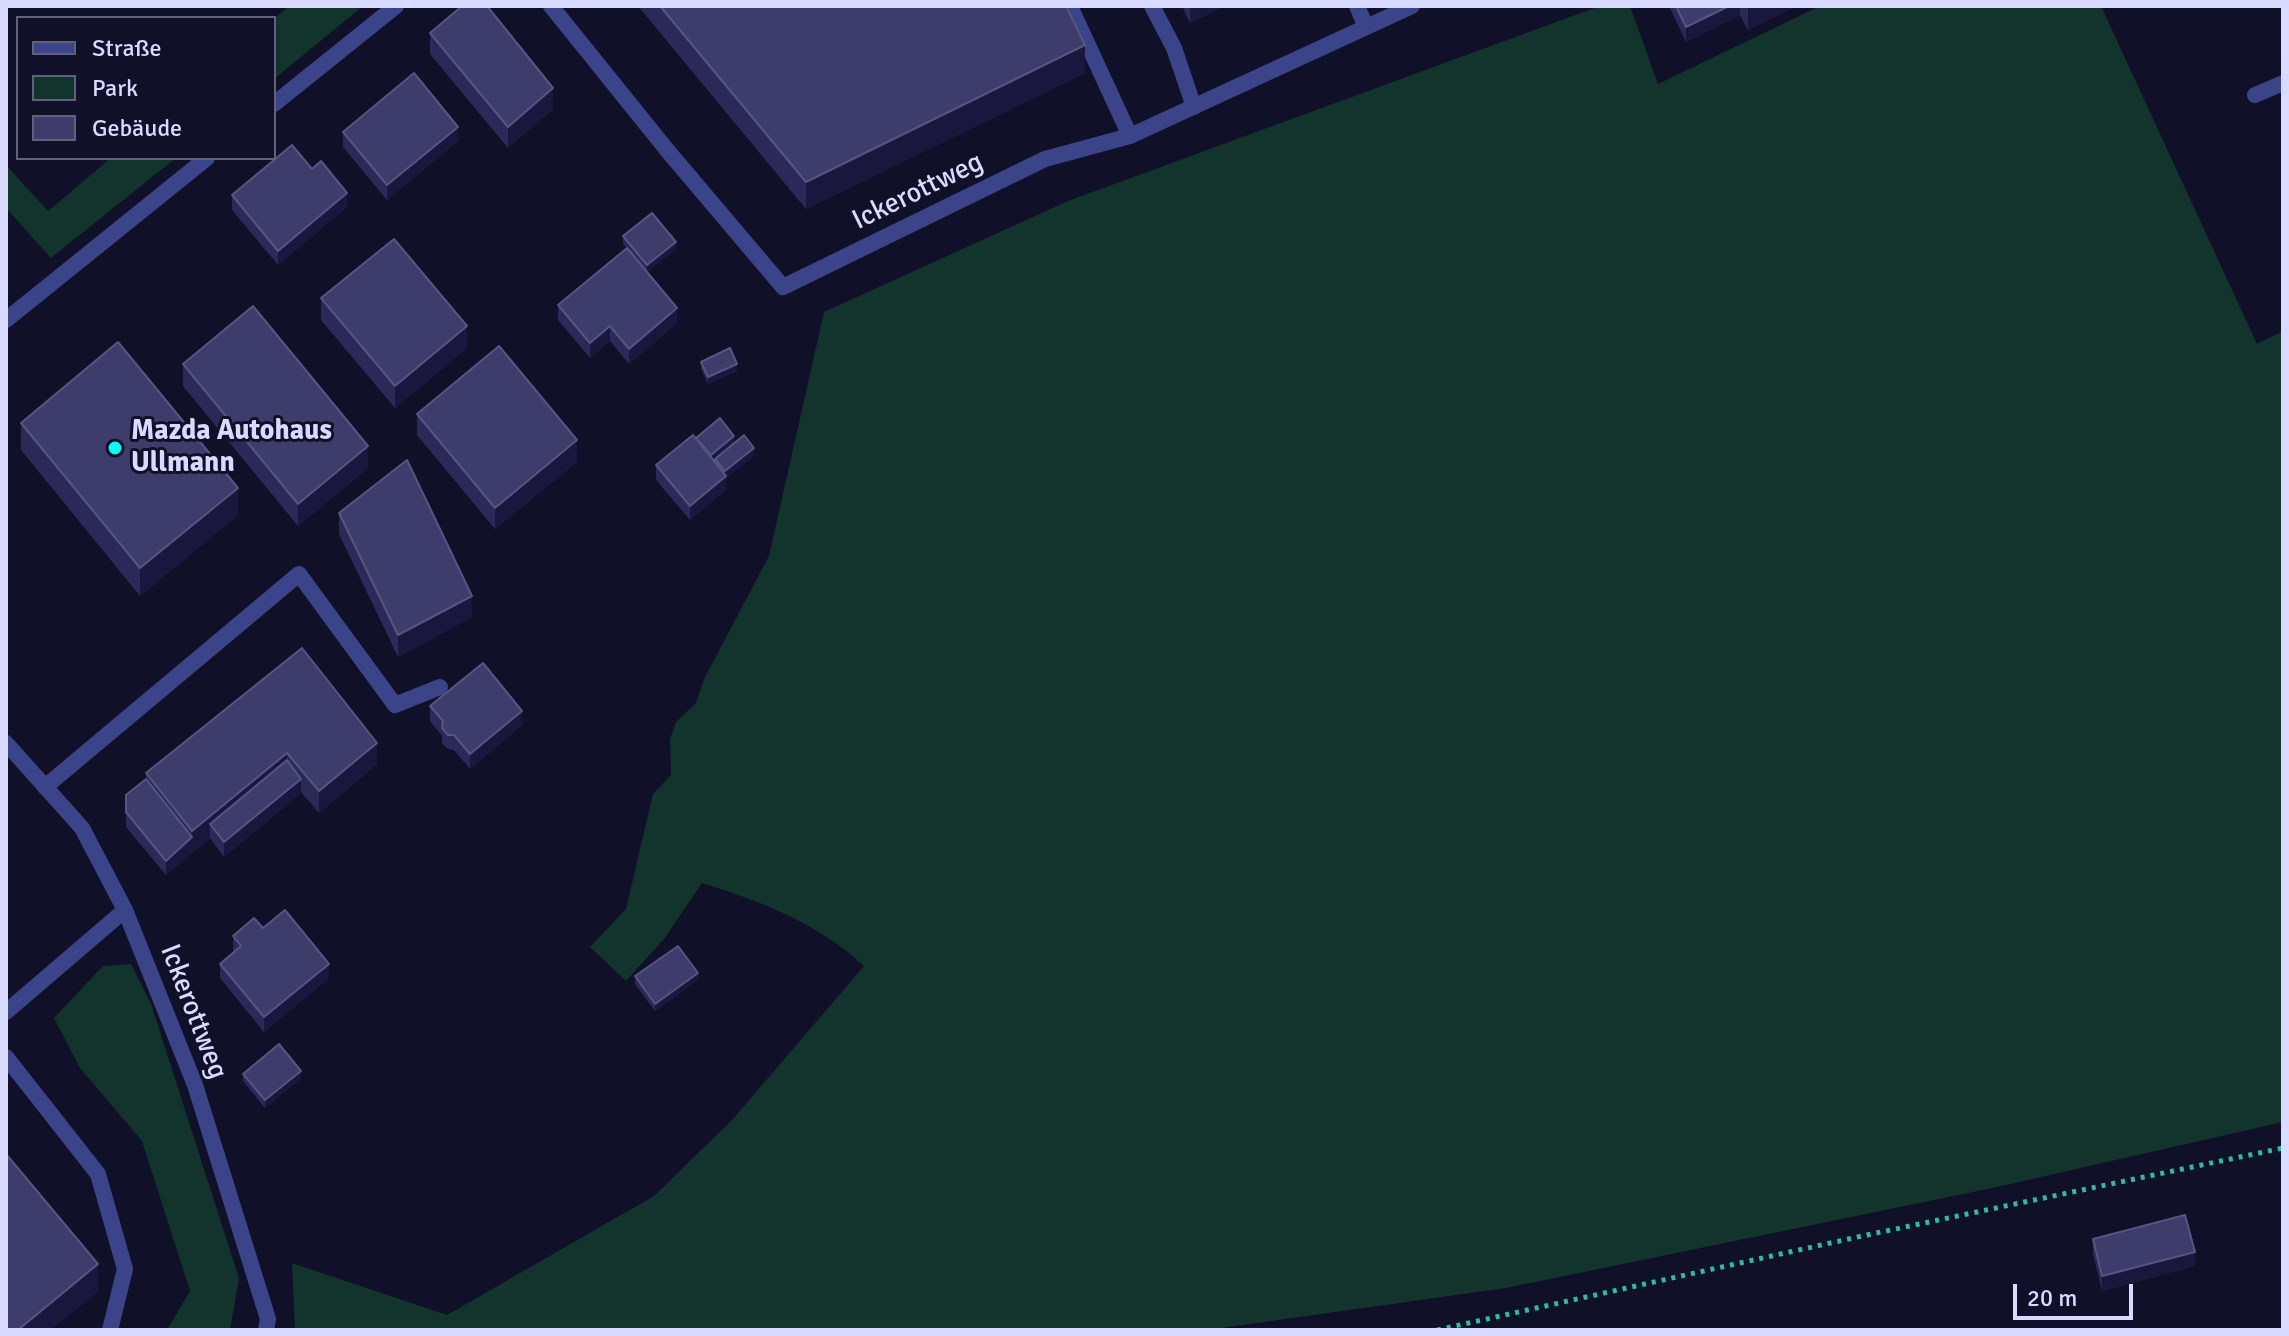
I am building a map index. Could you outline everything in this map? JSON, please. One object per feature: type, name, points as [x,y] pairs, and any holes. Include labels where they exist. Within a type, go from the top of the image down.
[{"type":"street","points":[[276,102],[396,6]]},
{"type":"street","name":"Ickerottweg","points":[[551,6],[783,287],[1045,159],[1130,136],[1412,6]]},
{"type":"street","points":[[1070,6],[1130,136]]},
{"type":"street","points":[[1152,6],[1174,48],[1194,107]]},
{"type":"street","points":[[1357,6],[1366,27]]},
{"type":"street","points":[[2255,95],[2283,83]]},
{"type":"street","points":[[6,320],[205,160]]},
{"type":"street","points":[[45,787],[299,574],[395,705],[440,687]]},
{"type":"street","name":"Ickerottweg","points":[[6,743],[82,828],[125,910],[195,1085],[268,1319],[266,1330]]},
{"type":"street","points":[[6,1012],[125,910]]},
{"type":"street","points":[[6,1057],[98,1174],[125,1269],[110,1330]]},
{"type":"path","points":[[1437,1330],[1862,1236],[2283,1148]]},
{"type":"green space","points":[[289,6],[363,6],[276,77],[276,17]]},
{"type":"green space","points":[[1600,6],[1630,6],[1658,84],[1820,6],[2101,6],[2257,344],[2283,331],[2283,1122],[1997,1187],[1506,1288],[1207,1330],[295,1330],[292,1263],[447,1315],[654,1196],[732,1120],[864,966],[809,926],[746,898],[702,883],[664,939],[626,981],[590,947],[626,909],[653,794],[671,775],[670,739],[676,722],[696,703],[704,679],[769,556],[824,312],[1068,201]]},
{"type":"green space","points":[[109,160],[174,160],[51,258],[6,208],[6,165],[48,211]]},
{"type":"green space","points":[[131,964],[151,1004],[239,1278],[230,1330],[167,1330],[190,1291],[142,1141],[80,1068],[54,1018],[103,966]]},
{"type":"building","points":[[462,6],[487,6],[553,88],[508,127],[430,33]]},
{"type":"building","points":[[660,6],[1066,6],[1085,45],[806,182]]},
{"type":"building","points":[[1676,6],[1729,6],[1686,27]]},
{"type":"building","points":[[414,73],[458,127],[387,185],[343,132]]},
{"type":"building","points":[[292,145],[312,169],[321,161],[347,193],[278,251],[232,195]]},
{"type":"building","points":[[652,213],[676,242],[647,265],[623,236]]},
{"type":"building","points":[[394,239],[467,326],[395,386],[321,298]]},
{"type":"building","points":[[627,248],[677,308],[629,349],[610,326],[590,343],[558,305]]},
{"type":"building","points":[[253,306],[368,446],[298,504],[183,364]]},
{"type":"building","points":[[118,342],[238,488],[140,568],[21,423]]},
{"type":"building","points":[[499,346],[577,440],[495,508],[417,414]]},
{"type":"building","points":[[730,348],[737,364],[708,377],[701,362]]},
{"type":"building","points":[[720,418],[734,436],[711,455],[696,438]]},
{"type":"building","points":[[693,435],[726,476],[690,506],[656,465]]},
{"type":"building","points":[[744,435],[754,448],[725,471],[715,459]]},
{"type":"building","points":[[407,460],[472,596],[398,635],[339,513]]},
{"type":"building","points":[[302,648],[377,743],[319,791],[287,753],[192,831],[146,773]]},
{"type":"building","points":[[483,663],[522,711],[470,754],[454,735],[448,735],[442,728],[443,721],[430,706]]},
{"type":"building","points":[[287,760],[301,779],[224,842],[210,824]]},
{"type":"building","points":[[146,779],[192,837],[166,861],[126,812],[126,795]]},
{"type":"building","points":[[285,910],[329,964],[264,1017],[220,964],[241,946],[233,936],[254,918],[263,928]]},
{"type":"building","points":[[678,946],[698,973],[655,1004],[635,976]]},
{"type":"building","points":[[279,1044],[301,1071],[265,1100],[243,1074]]},
{"type":"building","points":[[6,1154],[98,1264],[18,1330],[6,1330]]},
{"type":"building","points":[[2185,1215],[2195,1252],[2102,1276],[2093,1239]]},
{"type":"place","name":"Mazda Autohaus Ullmann","points":[[115,448]]}]
